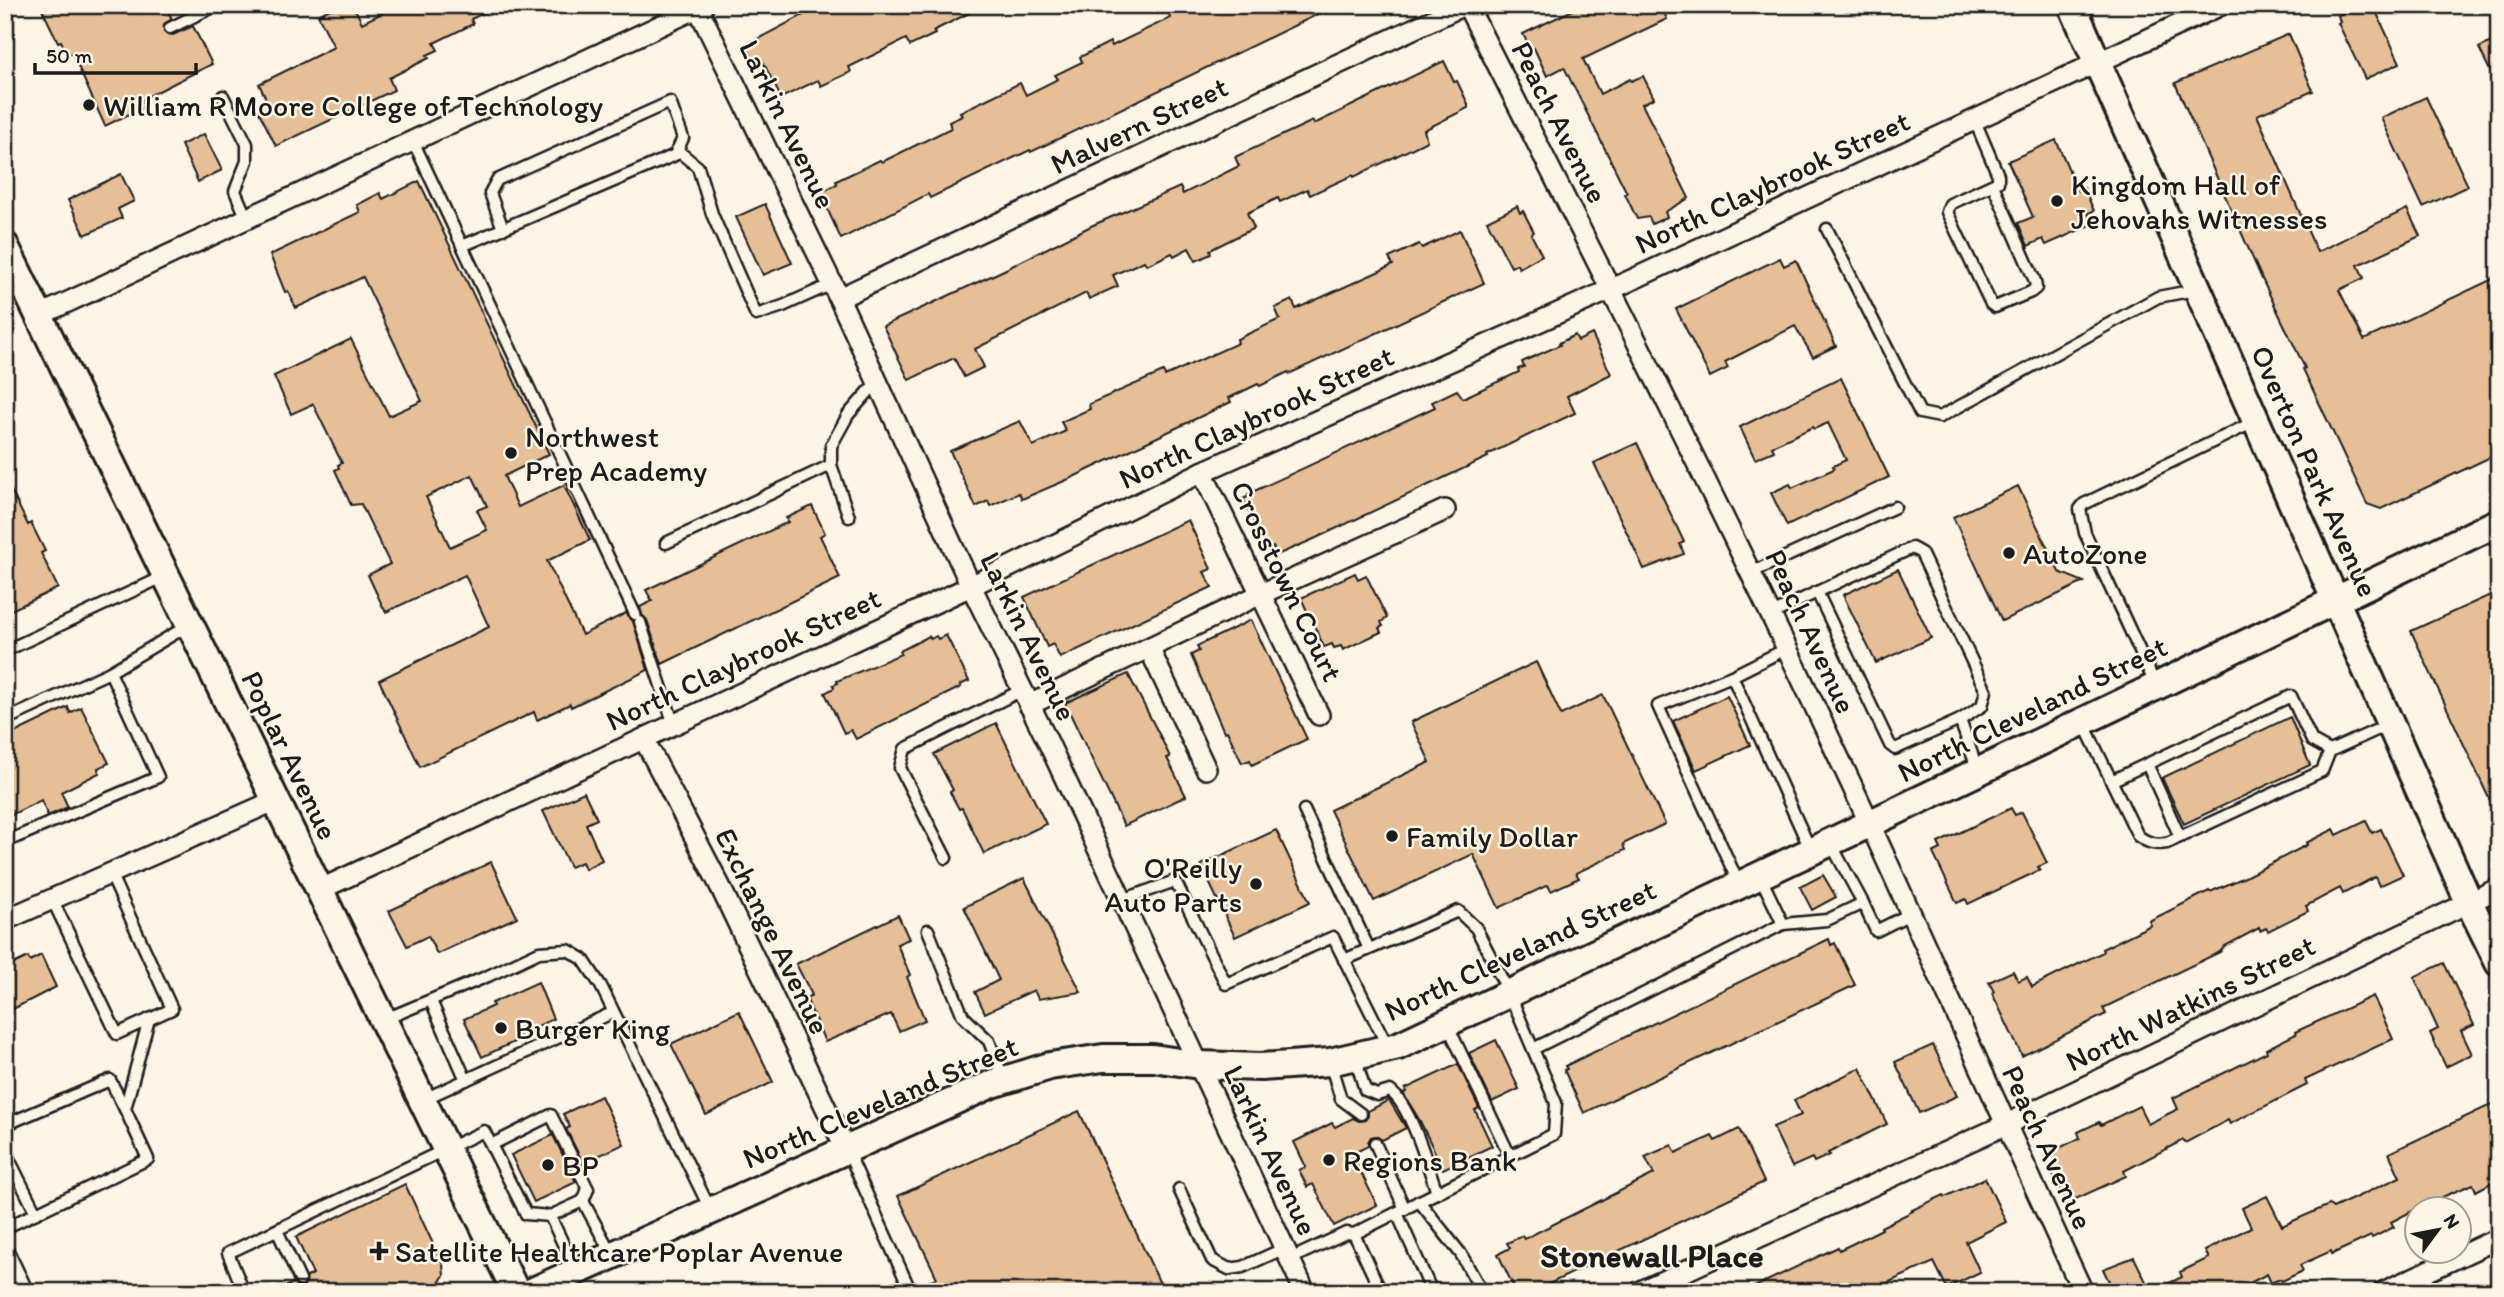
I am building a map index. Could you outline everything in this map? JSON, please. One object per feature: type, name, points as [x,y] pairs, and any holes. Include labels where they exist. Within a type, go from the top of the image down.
[{"type":"main road","name":"Overton Park Avenue","points":[[2072,5],[2469,902],[2499,963]]},
{"type":"main road","name":"Poplar Avenue","points":[[5,246],[14,288],[38,316],[516,1292]]},
{"type":"main road","name":"North Cleveland Street","points":[[531,1292],[1004,1081],[1050,1066],[1103,1058],[1153,1058],[1199,1065],[1261,1067],[1342,1059],[1398,1046],[2499,522]]},
{"type":"street","name":"Peach Avenue","points":[[1466,5],[1612,289],[1750,573],[1869,824],[2082,1292]]},
{"type":"street","name":"Malvern Street","points":[[836,291],[1466,5]]},
{"type":"street","name":"North Claybrook Street","points":[[319,890],[971,586],[1202,472],[1612,289],[2221,5]]},
{"type":"street","name":"Larkin Avenue","points":[[701,6],[836,291],[971,586],[1122,900],[1305,1292]]},
{"type":"street","points":[[38,316],[701,6]]},
{"type":"street","name":"Crosstown Court","points":[[1202,472],[1319,716]]},
{"type":"street","points":[[1026,698],[1149,648],[1445,510]]},
{"type":"street","points":[[1149,648],[1206,768]]},
{"type":"street","name":"Exchange Avenue","points":[[644,739],[719,884],[846,1150]]},
{"type":"street","points":[[5,920],[275,800]]},
{"type":"street","name":"North Watkins Street","points":[[1639,1292],[2005,1125],[2499,888]]},
{"type":"street","points":[[2383,1292],[2499,1238]]},
{"type":"street","points":[[5,1255],[23,1292]]},
{"type":"lane","points":[[170,28],[217,5]]},
{"type":"lane","points":[[223,96],[249,152],[235,191],[247,219]]},
{"type":"lane","points":[[462,246],[503,229],[675,155],[683,138],[670,102],[497,180],[490,193],[503,229]]},
{"type":"lane","points":[[1975,121],[1998,175],[1998,182],[1950,204],[1947,212],[1991,304],[1995,307],[2036,288],[1993,185]]},
{"type":"lane","points":[[413,141],[637,618],[674,725]]},
{"type":"lane","points":[[677,150],[698,167],[712,214],[756,315],[836,291]]},
{"type":"lane","points":[[1827,229],[1920,413],[1940,417],[2158,297],[2199,289]]},
{"type":"lane","points":[[849,517],[831,465],[831,446],[848,415],[877,382]]},
{"type":"lane","points":[[2156,686],[2085,533],[2080,509],[2084,504],[2257,421]]},
{"type":"lane","points":[[666,543],[831,465]]},
{"type":"lane","points":[[1750,573],[1895,506]]},
{"type":"lane","points":[[1770,615],[1817,592],[1912,548],[1921,553],[1986,691],[1982,706],[1960,720],[1895,749],[1890,745],[1817,592]]},
{"type":"lane","points":[[5,651],[166,576]]},
{"type":"lane","points":[[5,720],[110,672],[190,625]]},
{"type":"lane","points":[[1783,924],[1749,880],[1658,706],[1732,676],[1786,649]]},
{"type":"lane","points":[[5,842],[158,778],[110,672]]},
{"type":"lane","points":[[1732,676],[1820,847],[1863,903],[1876,931],[1910,914]]},
{"type":"lane","points":[[2111,781],[2291,696],[2312,741],[2330,751]]},
{"type":"lane","points":[[946,858],[900,768],[905,749],[1026,698]]},
{"type":"lane","points":[[1960,720],[1978,771]]},
{"type":"lane","points":[[2082,722],[2137,836],[2157,845],[2322,771],[2330,751],[2390,724]]},
{"type":"lane","points":[[2147,764],[2180,836]]},
{"type":"lane","points":[[1304,810],[1369,949]]},
{"type":"lane","points":[[52,899],[117,1034],[172,1009],[110,873]]},
{"type":"lane","points":[[1122,900],[1175,881],[1226,984],[1333,937],[1389,1048]]},
{"type":"lane","points":[[1533,1049],[1783,924],[1827,920],[1863,903]]},
{"type":"lane","points":[[1179,1189],[1212,1260],[1229,1269],[1287,1254],[1346,1233],[1354,1234],[1554,1134],[1556,1103],[1509,993],[1476,928],[1458,911],[1344,960]]},
{"type":"lane","points":[[928,930],[963,1016],[989,1041],[1004,1081]]},
{"type":"lane","points":[[383,1020],[539,952],[568,950],[583,959],[601,986],[711,1211]]},
{"type":"lane","points":[[431,1001],[466,1080]]},
{"type":"lane","points":[[422,1100],[612,1013]]},
{"type":"lane","points":[[125,1109],[149,1019]]},
{"type":"lane","points":[[1447,1023],[1510,1156]]},
{"type":"lane","points":[[1342,1059],[1365,1090],[1377,1095],[1390,1091],[1398,1096],[1422,1149],[1437,1193]]},
{"type":"lane","points":[[1342,1059],[1341,1100],[1361,1114]]},
{"type":"lane","points":[[5,1125],[110,1080],[148,1159],[5,1228]]},
{"type":"lane","points":[[244,1292],[228,1254],[484,1131],[491,1145],[526,1214],[550,1216],[583,1201],[588,1189],[551,1115],[491,1145]]},
{"type":"lane","points":[[1375,1143],[1432,1292]]},
{"type":"lane","points":[[846,1150],[911,1292]]},
{"type":"lane","points":[[5,1151],[36,1213]]},
{"type":"lane","points":[[583,1201],[612,1255]]},
{"type":"lane","points":[[1419,1201],[1461,1254],[1482,1292]]},
{"type":"lane","points":[[550,1216],[577,1272]]},
{"type":"lane","points":[[277,1230],[300,1280]]},
{"type":"lane","points":[[1354,1234],[1381,1292]]},
{"type":"building","points":[[40,5],[165,5],[172,19],[164,24],[164,32],[173,35],[193,26],[212,64],[141,100],[144,107],[105,126],[72,53],[68,55],[61,41],[58,42]]},
{"type":"building","points":[[338,5],[353,5],[362,23],[398,5],[500,5],[471,19],[473,24],[434,43],[438,50],[427,55],[429,58],[389,78],[394,90],[276,146],[259,112],[270,107],[259,84],[334,47],[318,15]]},
{"type":"building","points":[[822,5],[985,5],[933,31],[935,34],[910,46],[906,39],[849,67],[851,72],[821,86],[818,80],[781,98],[762,60],[755,63],[746,45]]},
{"type":"building","points":[[1187,5],[1337,5],[1031,152],[1030,150],[930,198],[928,194],[841,239],[820,193],[837,184],[836,181],[951,128],[949,122],[962,116],[960,112],[1020,83],[1026,95],[1058,79],[1055,75],[1082,62],[1080,57],[1110,42],[1112,46],[1170,18],[1169,14]]},
{"type":"building","points":[[1583,5],[1660,5],[1667,19],[1583,59],[1600,94],[1630,79],[1631,81],[1643,76],[1654,98],[1642,104],[1689,198],[1665,212],[1667,217],[1652,224],[1649,217],[1637,219],[1625,194],[1627,193],[1564,67],[1547,76],[1534,48],[1531,50],[1523,34]]},
{"type":"building","points":[[2359,5],[2373,5],[2400,63],[2365,79],[2338,23],[2338,15]]},
{"type":"building","points":[[2289,34],[2313,91],[2257,115],[2317,252],[2407,209],[2420,236],[2358,265],[2364,278],[2339,290],[2364,340],[2499,276],[2499,453],[2381,509],[2367,504],[2303,369],[2305,368],[2262,279],[2175,83]]},
{"type":"building","points":[[2499,38],[2499,89],[2479,48]]},
{"type":"building","points":[[1444,61],[1454,82],[1457,81],[1468,108],[1424,130],[1427,141],[1310,195],[1307,189],[1280,202],[1278,198],[1247,213],[1254,228],[1210,250],[1211,254],[1196,261],[1189,248],[1147,265],[1144,261],[1113,275],[1118,286],[1089,299],[1086,293],[975,349],[984,367],[964,377],[954,358],[909,380],[883,326],[1091,226],[1180,187],[1183,194],[1239,166],[1235,157],[1313,121],[1314,124]]},
{"type":"building","points":[[2426,97],[2468,186],[2423,207],[2381,118]]},
{"type":"building","points":[[204,134],[222,170],[198,182],[181,145]]},
{"type":"building","name":"Kingdom Hall of Jehovahs Witnesses","points":[[2056,140],[2078,191],[2084,188],[2094,211],[2088,213],[2093,224],[2046,245],[2043,239],[2028,246],[2018,223],[2033,217],[2008,161]]},
{"type":"building","points":[[121,174],[134,201],[118,209],[122,218],[85,235],[68,200]]},
{"type":"building","points":[[419,181],[549,454],[504,476],[518,507],[564,485],[590,540],[547,561],[582,635],[626,613],[633,621],[648,670],[571,707],[570,704],[537,720],[534,712],[420,767],[379,680],[489,627],[465,575],[386,612],[368,575],[390,564],[361,504],[351,505],[335,470],[342,463],[313,404],[291,414],[274,376],[351,339],[389,416],[422,401],[363,277],[296,308],[288,291],[285,292],[270,255],[360,212],[357,205],[380,193],[383,199]],"holes":[[[472,475],[487,506],[477,510],[487,530],[450,547],[426,497]]]},
{"type":"building","points":[[765,204],[792,263],[763,275],[736,217]]},
{"type":"building","points":[[1517,206],[1520,213],[1523,211],[1534,232],[1531,234],[1542,255],[1519,268],[1517,264],[1511,267],[1487,221]]},
{"type":"building","points":[[1460,230],[1484,283],[1289,374],[1288,372],[1260,386],[1258,384],[1229,398],[1231,402],[1069,479],[1022,499],[1019,493],[990,506],[988,501],[976,507],[950,451],[1020,421],[1033,446],[1066,431],[1061,422],[1090,409],[1089,404],[1163,372],[1165,376],[1238,343],[1237,339],[1280,319],[1275,308],[1292,300],[1296,309],[1393,265],[1389,258],[1419,244],[1422,248]]},
{"type":"building","points":[[1780,258],[1784,266],[1796,260],[1836,346],[1813,357],[1795,326],[1725,362],[1728,368],[1710,377],[1676,309]]},
{"type":"building","points":[[1592,334],[1611,374],[1567,396],[1575,413],[1314,539],[1277,555],[1273,547],[1267,550],[1243,499],[1249,496],[1248,494],[1435,407],[1432,402],[1457,390],[1463,398],[1519,372],[1518,369],[1524,367],[1522,362],[1560,345],[1559,343],[1575,335],[1578,341]]},
{"type":"building","points":[[1841,378],[1889,477],[1787,526],[1771,493],[1790,484],[1792,488],[1834,469],[1833,466],[1846,460],[1828,423],[1772,446],[1774,451],[1755,459],[1740,427]]},
{"type":"building","points":[[1637,443],[1684,542],[1680,544],[1684,554],[1644,569],[1594,463]]},
{"type":"building","points":[[5,478],[28,525],[31,523],[45,551],[41,553],[58,588],[5,613]]},
{"type":"building","name":"AutoZone","points":[[2018,486],[2059,572],[2084,582],[2002,621],[1953,517]]},
{"type":"building","points":[[812,506],[825,533],[820,536],[840,578],[662,664],[640,607],[652,601],[646,590],[788,522],[786,518]]},
{"type":"building","points":[[1188,520],[1211,569],[1204,572],[1212,587],[1060,658],[1053,644],[1047,647],[1024,597]]},
{"type":"building","points":[[1898,569],[1931,638],[1876,663],[1843,595]]},
{"type":"building","points":[[1355,573],[1358,579],[1366,575],[1387,618],[1381,622],[1381,632],[1343,650],[1341,646],[1334,648],[1332,644],[1324,647],[1301,598]]},
{"type":"building","points":[[2499,591],[2499,820],[2411,631]]},
{"type":"building","points":[[1251,620],[1307,739],[1252,765],[1250,760],[1242,763],[1227,731],[1224,732],[1191,655],[1199,651],[1197,646]]},
{"type":"building","points":[[946,635],[969,681],[856,739],[851,730],[844,733],[825,693],[834,688],[833,685],[838,683],[837,681],[901,654],[900,651],[929,636],[931,639],[936,636],[938,639]]},
{"type":"building","points":[[1536,662],[1561,715],[1603,695],[1665,824],[1623,844],[1625,850],[1576,873],[1579,878],[1551,891],[1548,885],[1499,908],[1473,854],[1374,901],[1330,810],[1430,762],[1411,722]]},
{"type":"building","points":[[1128,674],[1161,738],[1170,757],[1167,758],[1186,796],[1124,826],[1065,703]]},
{"type":"building","points":[[1727,696],[1750,745],[1696,770],[1673,721]]},
{"type":"building","points":[[68,707],[70,713],[81,707],[109,763],[98,768],[99,773],[61,792],[68,807],[48,816],[41,800],[5,818],[5,744],[10,741],[8,736]]},
{"type":"building","points":[[2290,717],[2310,765],[2184,824],[2162,778]]},
{"type":"building","points":[[996,723],[1046,824],[984,854],[962,808],[959,809],[950,792],[953,790],[934,754]]},
{"type":"building","points":[[584,792],[597,819],[586,824],[602,860],[585,869],[582,862],[570,867],[543,811]]},
{"type":"building","points":[[2011,808],[2015,815],[2022,812],[2047,863],[2038,867],[2040,870],[1968,904],[1966,899],[1957,903],[1933,853],[1941,849],[1938,843]]},
{"type":"building","points":[[2366,821],[2372,833],[2381,829],[2403,875],[2379,886],[2375,877],[2343,894],[2340,888],[2306,906],[2308,911],[2268,931],[2266,928],[2260,931],[2259,928],[2225,946],[2220,952],[2103,1008],[2106,1014],[2022,1056],[1989,982],[2013,971],[2018,981],[2027,977],[2032,987],[2103,952],[2102,949],[2151,925],[2149,921],[2209,891],[2245,877],[2334,829],[2337,835]]},
{"type":"building","name":"O'Reilly Auto Parts","points":[[1276,830],[1310,902],[1235,937],[1201,865]]},
{"type":"building","points":[[491,862],[517,917],[437,954],[428,936],[407,946],[389,911]]},
{"type":"building","points":[[1823,875],[1836,897],[1812,910],[1800,887]]},
{"type":"building","points":[[1024,878],[1081,992],[1038,999],[1034,990],[985,1013],[975,992],[999,980],[964,907]]},
{"type":"building","points":[[898,915],[909,939],[897,944],[925,1020],[899,1031],[891,1014],[825,1042],[806,998],[812,995],[796,964]]},
{"type":"building","points":[[1829,939],[1831,945],[1835,943],[1855,985],[1584,1113],[1564,1070],[1567,1069],[1565,1066]]},
{"type":"building","points":[[41,955],[56,987],[5,1013],[5,968],[28,957],[30,961]]},
{"type":"building","points":[[2444,963],[2474,1025],[2461,1031],[2472,1054],[2446,1067],[2430,1033],[2438,1029],[2414,977]]},
{"type":"building","name":"Burger King","points":[[538,982],[553,1019],[514,1037],[516,1041],[482,1057],[464,1019]]},
{"type":"building","points":[[2373,996],[2393,1039],[2305,1080],[2307,1085],[2230,1124],[2228,1120],[2185,1143],[2183,1140],[2124,1171],[2126,1176],[2067,1203],[2045,1158],[2052,1154],[2051,1152],[2080,1138],[2078,1132],[2099,1122],[2101,1125],[2139,1106],[2148,1124],[2178,1109],[2173,1098],[2267,1052],[2266,1049],[2296,1034],[2295,1032]]},
{"type":"building","points":[[739,1011],[773,1082],[706,1115],[671,1044]]},
{"type":"building","points":[[1496,1040],[1519,1089],[1492,1102],[1469,1053]]},
{"type":"building","points":[[1933,1045],[1957,1096],[1919,1113],[1895,1062]]},
{"type":"building","points":[[1458,1064],[1479,1108],[1475,1110],[1492,1146],[1443,1169],[1403,1093],[1406,1092],[1405,1089]]},
{"type":"building","points":[[1860,1068],[1887,1124],[1828,1153],[1830,1155],[1814,1162],[1812,1158],[1792,1167],[1773,1127],[1801,1115],[1794,1100]]},
{"type":"building","points":[[601,1096],[624,1144],[583,1163],[566,1129],[570,1127],[563,1114]]},
{"type":"building","name":"Regions Bank","points":[[1389,1100],[1406,1128],[1382,1140],[1376,1136],[1371,1137],[1368,1146],[1352,1154],[1377,1205],[1334,1226],[1313,1184],[1307,1187],[1299,1170],[1306,1167],[1294,1142],[1332,1123],[1335,1127],[1353,1118],[1365,1120],[1368,1111]]},
{"type":"building","points":[[2499,1101],[2499,1179],[2476,1191],[2473,1184],[2444,1196],[2402,1196],[2402,1216],[2391,1222],[2394,1227],[2300,1265],[2303,1271],[2282,1281],[2280,1279],[2271,1283],[2267,1274],[2233,1292],[2151,1292],[2182,1277],[2180,1272],[2209,1258],[2205,1251],[2251,1227],[2242,1208],[2267,1196],[2282,1226],[2329,1205],[2333,1208],[2400,1177],[2389,1153]]},
{"type":"building","points":[[1079,1111],[1164,1292],[918,1292],[917,1287],[937,1278],[898,1196]]},
{"type":"building","points":[[1739,1129],[1764,1182],[1532,1292],[1516,1292],[1498,1254],[1510,1248],[1507,1243],[1522,1236],[1524,1239],[1654,1174],[1645,1157],[1672,1145],[1676,1153],[1712,1136],[1715,1141]]},
{"type":"building","points":[[553,1135],[576,1182],[534,1202],[511,1155]]},
{"type":"building","points":[[1985,1178],[2006,1222],[1966,1242],[1980,1272],[1947,1288],[1934,1262],[1867,1292],[1744,1292],[1838,1247],[1839,1250],[1852,1244],[1912,1210]]},
{"type":"building","points":[[405,1184],[443,1265],[444,1275],[436,1288],[429,1292],[276,1292],[293,1283],[299,1287],[304,1286],[307,1277],[313,1274],[296,1237]]},
{"type":"building","points":[[2134,1257],[2151,1292],[2114,1292],[2103,1269]]},
{"type":"place","name":"William R Moore College of Technology","points":[[89,105]]},
{"type":"place","name":"Kingdom Hall of Jehovahs Witnesses","points":[[2057,201]]},
{"type":"place","name":"Northwest Prep Academy","points":[[511,453]]},
{"type":"place","name":"AutoZone","points":[[2009,553]]},
{"type":"place","name":"Family Dollar","points":[[1392,836]]},
{"type":"place","name":"O'Reilly Auto Parts","points":[[1256,884]]},
{"type":"place","name":"Burger King","points":[[501,1028]]},
{"type":"place","name":"Regions Bank","points":[[1329,1160]]},
{"type":"place","name":"BP","points":[[548,1165]]},
{"type":"place","name":"Satellite Healthcare Poplar Avenue","points":[[379,1251]]},
{"type":"district","name":"Stonewall Place","points":[[1652,1255]]}]
